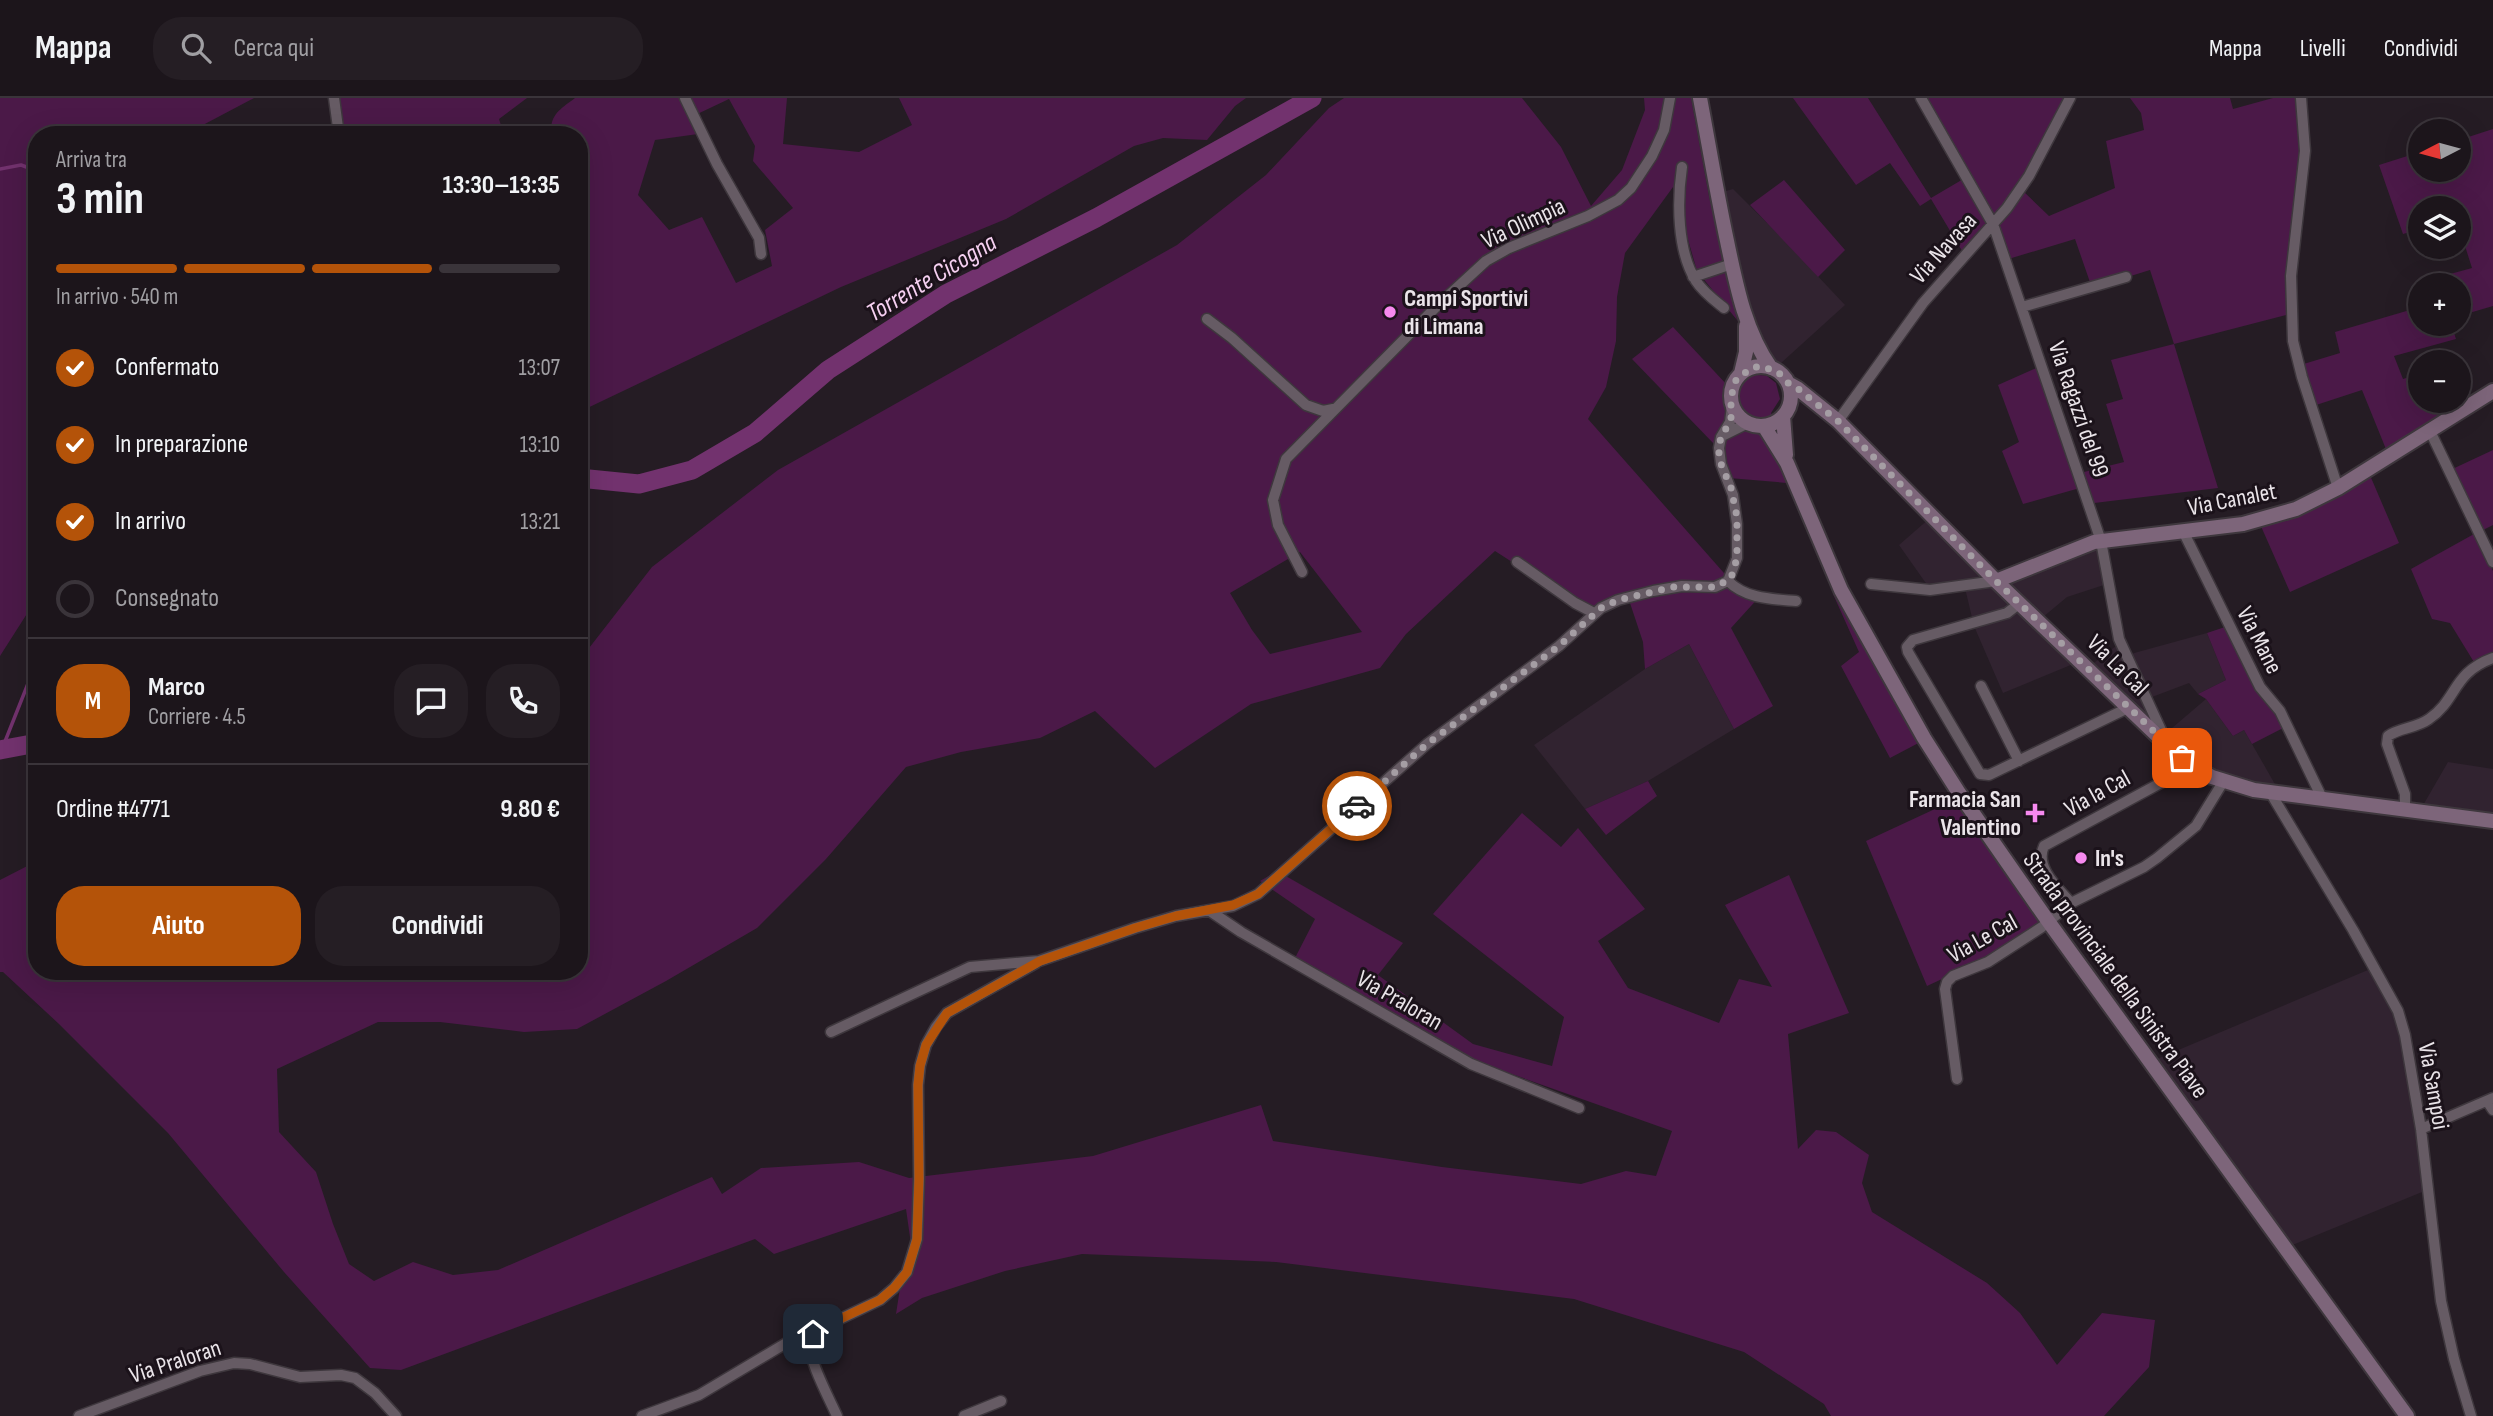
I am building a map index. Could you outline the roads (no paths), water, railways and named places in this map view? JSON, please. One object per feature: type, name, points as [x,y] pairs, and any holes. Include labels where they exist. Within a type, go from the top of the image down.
[{"type":"main road","points":[[1700,98],[1732,264],[1745,314],[1771,368]]},
{"type":"main road","points":[[1745,314],[1746,352],[1741,373],[1732,388],[1732,406],[1738,416],[1748,423],[1765,426],[1774,423],[1785,412]]},
{"type":"main road","points":[[1741,373],[1761,366],[1771,368],[1788,383],[1790,399],[1785,412],[1783,438],[1787,463]]},
{"type":"main road","name":"Via La Cal","points":[[1788,383],[1838,421],[1996,581],[2167,746],[2192,766],[2223,782],[2270,792],[2493,821]]},
{"type":"main road","name":"Via Canalet","points":[[1996,581],[2078,547],[2101,541],[2260,520],[2296,509],[2338,488],[2493,391]]},
{"type":"main road","name":"Via La Cal","points":[[1785,412],[1810,405],[1822,410]]},
{"type":"main road","points":[[1765,426],[1787,463]]},
{"type":"main road","name":"Strada provinciale della Sinistra Piave","points":[[1787,463],[1841,590],[1952,782],[2048,920],[2407,1416]]},
{"type":"street","points":[[334,98],[338,126]]},
{"type":"street","points":[[685,98],[717,164],[759,238],[761,254]]},
{"type":"street","name":"Via Olimpia","points":[[1301,572],[1278,525],[1272,500],[1286,458],[1436,307],[1486,261],[1509,248],[1588,216],[1618,200],[1631,188],[1652,156],[1664,130],[1670,98]]},
{"type":"street","name":"Via Ragazzi del 99","points":[[1921,98],[1993,224],[2101,541],[2119,639],[2167,746]]},
{"type":"street","name":"Via Navasa","points":[[1838,421],[1923,303],[1993,224],[2029,176],[2070,98]]},
{"type":"street","points":[[2301,98],[2305,151],[2291,276],[2293,341],[2338,488]]},
{"type":"street","points":[[1682,167],[1678,198],[1679,218],[1693,277],[1699,286],[1724,308]]},
{"type":"street","points":[[1693,277],[1732,264]]},
{"type":"street","points":[[2022,307],[2126,276]]},
{"type":"street","points":[[1207,318],[1306,405],[1323,411],[1334,409]]},
{"type":"street","points":[[836,1416],[813,1359],[810,1341],[813,1334],[821,1328],[880,1300],[907,1272],[917,1239],[920,1066],[926,1045],[947,1013],[1040,961],[1135,928],[1176,916],[1233,905],[1258,894],[1427,744],[1550,653],[1594,613],[1618,600],[1653,591],[1682,586],[1716,587],[1728,581],[1737,558],[1737,524],[1733,495],[1719,459],[1721,438],[1730,422],[1732,406]]},
{"type":"street","points":[[1721,438],[1748,423]]},
{"type":"street","points":[[2430,429],[2493,562]]},
{"type":"street","name":"Via Mane","points":[[2183,531],[2260,687],[2280,711],[2323,800]]},
{"type":"street","points":[[1517,562],[1575,603],[1594,613]]},
{"type":"street","points":[[1728,581],[1742,592],[1754,596],[1796,601]]},
{"type":"street","points":[[1871,584],[1930,590],[1996,581]]},
{"type":"street","points":[[2020,603],[2007,613],[1913,640],[1908,647],[1908,652],[1980,774],[1989,775],[2129,708]]},
{"type":"street","points":[[2405,810],[2405,794],[2387,744],[2388,736],[2430,718],[2465,674],[2476,665],[2493,658]]},
{"type":"street","points":[[1981,685],[2019,761]]},
{"type":"street","name":"Via la Cal","points":[[2071,903],[2048,875],[2041,860],[2044,846],[2192,766]]},
{"type":"street","points":[[2048,920],[2071,903],[2157,858],[2196,826],[2223,782]]},
{"type":"street","name":"Via Sampoi","points":[[2270,792],[2393,1000],[2405,1035],[2421,1129],[2441,1301],[2471,1416]]},
{"type":"street","name":"Via Praloran","points":[[1210,911],[1252,939],[1471,1064],[1579,1108]]},
{"type":"street","name":"Via Le Cal","points":[[1956,1079],[1945,989],[1947,982],[1953,976],[1988,962],[2048,920]]},
{"type":"street","points":[[831,1032],[970,967],[1040,961]]},
{"type":"street","points":[[2421,1129],[2490,1099],[2493,1110]]},
{"type":"street","points":[[642,1416],[699,1395],[793,1339],[810,1341]]},
{"type":"street","name":"Via Praloran","points":[[79,1416],[200,1371],[234,1363],[250,1364],[300,1377],[341,1375],[355,1378],[375,1393],[396,1416]]},
{"type":"street","points":[[964,1416],[1001,1401]]},
{"type":"waterway","name":"Torrente Cicogna","points":[[588,479],[639,484],[692,470],[755,433],[828,370],[946,294],[1096,218],[1312,98]]},
{"type":"waterway","points":[[0,169],[21,165],[28,168]]},
{"type":"waterway","points":[[2,749],[28,684]]},
{"type":"waterway","name":"Torrente Cicogna","points":[[0,750],[28,745]]},
{"type":"place","name":"Campi Sportivi di Limana","points":[[1390,312]]},
{"type":"place","name":"Farmacia San Valentino","points":[[2035,813]]},
{"type":"place","name":"In's","points":[[2081,858]]}]
